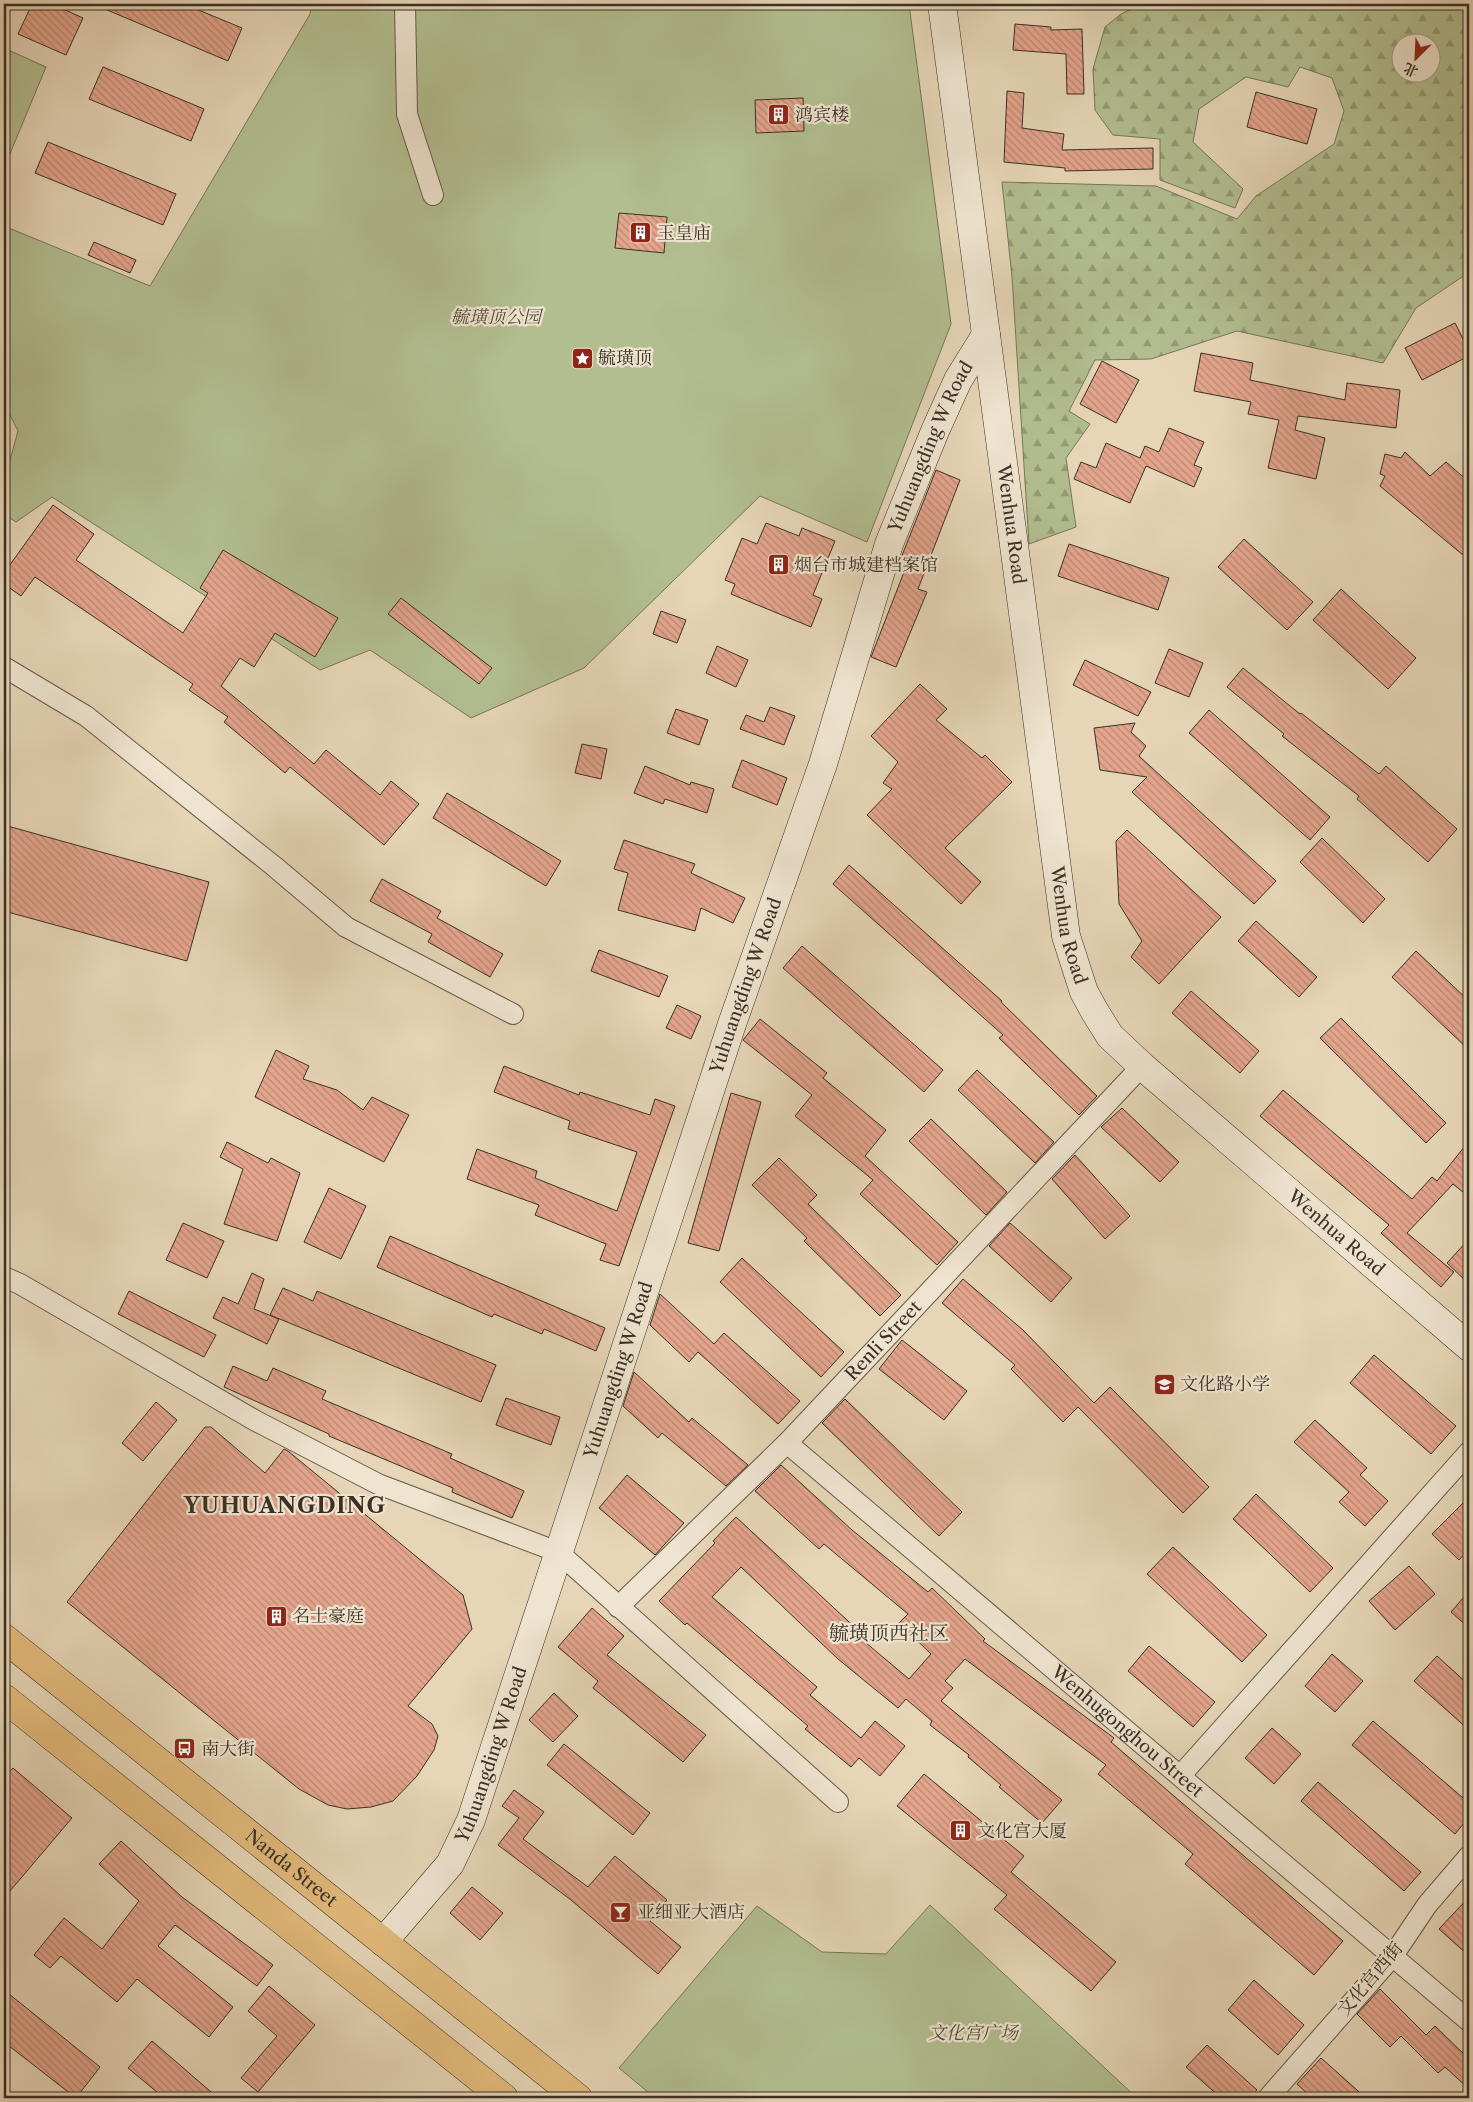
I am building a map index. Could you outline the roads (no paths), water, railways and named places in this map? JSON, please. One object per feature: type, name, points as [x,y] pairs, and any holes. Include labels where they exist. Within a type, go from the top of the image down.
[{"type":"main road","name":"Nanda Street","points":[[4,1638],[578,2098]]},
{"type":"main road","points":[[4,1698],[504,2098]]},
{"type":"street","points":[[405,4],[407,114],[433,195]]},
{"type":"street","points":[[942,4],[986,335]]},
{"type":"street","name":"Wenhua Road","points":[[986,335],[1066,936],[1084,992],[1110,1036],[1142,1066],[1469,1347]]},
{"type":"street","name":"Yuhuangding W Road","points":[[383,1942],[450,1864],[471,1820],[735,1014],[823,764],[889,544],[938,423],[958,380],[986,335]]},
{"type":"street","points":[[4,667],[86,716],[346,927],[513,1014]]},
{"type":"street","name":"Renli Street","points":[[618,1608],[787,1443],[1142,1066]]},
{"type":"street","points":[[4,1277],[20,1284],[256,1422],[378,1484],[558,1552],[618,1608],[838,1802]]},
{"type":"street","name":"Wenhugonghou Street","points":[[787,1443],[1182,1775],[1392,1957],[1469,2020]]},
{"type":"street","points":[[1182,1775],[1469,1452]]},
{"type":"street","name":"文化宫西街","points":[[1268,2098],[1392,1957],[1427,1905],[1469,1856]]},
{"type":"place","name":"鸿宾楼","points":[[779,115]]},
{"type":"place","name":"玉皇庙","points":[[641,233]]},
{"type":"place","name":"毓璜顶","points":[[582,358]]},
{"type":"place","name":"烟台市城建档案馆","points":[[778,565]]},
{"type":"place","name":"文化路小学","points":[[1164,1384]]},
{"type":"place","name":"名士豪庭","points":[[276,1616]]},
{"type":"place","name":"南大街","points":[[185,1749]]},
{"type":"place","name":"文化宫大厦","points":[[961,1831]]},
{"type":"place","name":"亚细亚大酒店","points":[[621,1912]]},
{"type":"district","name":"YUHUANGDING","points":[[285,1505]]},
{"type":"district","name":"毓璜顶西社区","points":[[889,1633]]},
{"type":"park label","name":"毓璜顶公园","points":[[496,317]]},
{"type":"park label","name":"文化宫广场","points":[[973,2033]]}]
